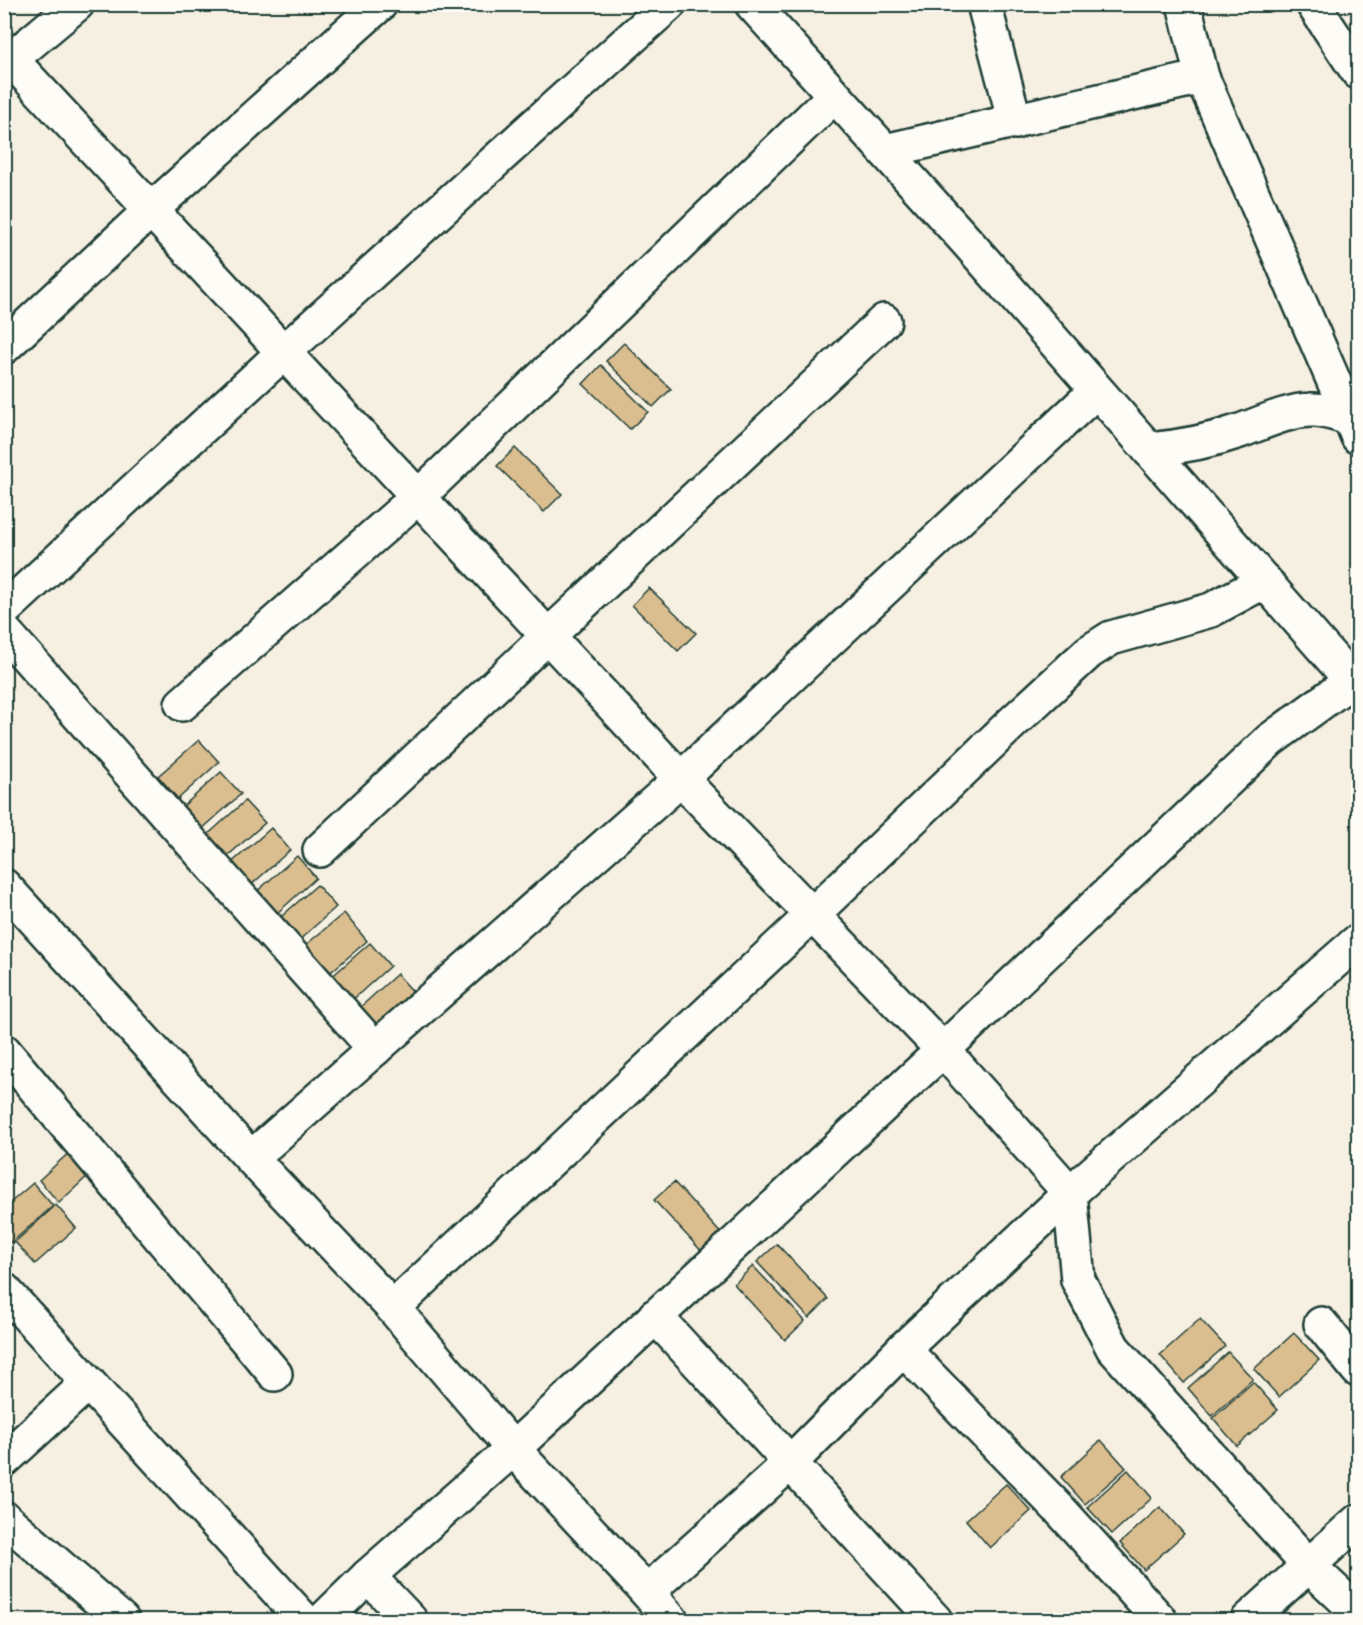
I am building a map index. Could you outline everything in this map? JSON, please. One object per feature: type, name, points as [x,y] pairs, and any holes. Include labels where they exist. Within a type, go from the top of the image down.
[{"type":"street","points":[[76,4],[7,58],[152,210],[681,779],[943,1050],[1070,1192],[1078,1281],[1113,1348],[1309,1566],[1359,1612]]},
{"type":"street","points":[[4,347],[380,4]]},
{"type":"street","points":[[4,610],[284,352],[669,4]]},
{"type":"street","points":[[323,1620],[368,1576],[513,1449],[943,1050],[1270,740],[1355,678],[752,4]]},
{"type":"street","points":[[782,4],[792,50]]},
{"type":"street","points":[[984,4],[1015,122]]},
{"type":"street","points":[[1184,4],[1202,77],[1355,428]]},
{"type":"street","points":[[1313,4],[1359,72]]},
{"type":"street","points":[[885,152],[1202,77]]},
{"type":"street","points":[[182,704],[418,497],[834,96]]},
{"type":"street","points":[[320,850],[884,321]]},
{"type":"street","points":[[251,1158],[681,779],[1096,391]]},
{"type":"street","points":[[1149,450],[1176,447],[1237,432],[1277,417],[1310,410],[1326,411],[1355,428]]},
{"type":"street","points":[[393,1308],[1089,652],[1111,638],[1211,610],[1266,581]]},
{"type":"street","points":[[4,631],[375,1049]]},
{"type":"street","points":[[4,886],[251,1158],[393,1308],[513,1449],[671,1620]]},
{"type":"street","points":[[647,1592],[790,1463],[903,1349],[1070,1192],[1359,941]]},
{"type":"street","points":[[4,1051],[275,1374]]},
{"type":"street","points":[[4,1290],[304,1620]]},
{"type":"street","points":[[655,1316],[936,1620]]},
{"type":"street","points":[[1321,1324],[1359,1370]]},
{"type":"street","points":[[903,1349],[1061,1511],[1160,1620]]},
{"type":"street","points":[[4,1460],[88,1383]]},
{"type":"street","points":[[4,1518],[122,1620]]},
{"type":"street","points":[[1248,1620],[1359,1521]]},
{"type":"street","points":[[368,1576],[410,1620]]},
{"type":"building","points":[[624,343],[671,389],[653,407],[606,361]]},
{"type":"building","points":[[601,365],[648,412],[630,429],[583,384]]},
{"type":"building","points":[[515,448],[562,494],[544,512],[497,466]]},
{"type":"building","points":[[649,588],[696,633],[678,651],[632,605]]},
{"type":"building","points":[[199,740],[219,762],[178,799],[158,776]]},
{"type":"building","points":[[221,772],[241,794],[200,831],[180,809]]},
{"type":"building","points":[[245,801],[265,823],[223,860],[204,838]]},
{"type":"building","points":[[271,828],[290,850],[249,887],[229,865]]},
{"type":"building","points":[[297,856],[316,878],[275,915],[255,893]]},
{"type":"building","points":[[317,885],[336,907],[295,944],[275,922]]},
{"type":"building","points":[[344,913],[367,941],[325,977],[302,948]]},
{"type":"building","points":[[370,943],[390,966],[349,1003],[328,980]]},
{"type":"building","points":[[397,974],[417,996],[375,1033],[356,1011]]},
{"type":"building","points":[[73,1149],[93,1171],[59,1203],[39,1180]]},
{"type":"building","points":[[674,1182],[725,1238],[706,1256],[654,1200]]},
{"type":"building","points":[[33,1183],[53,1206],[11,1243],[4,1235],[4,1208]]},
{"type":"building","points":[[56,1205],[76,1228],[35,1264],[15,1242]]},
{"type":"building","points":[[777,1244],[828,1299],[809,1318],[757,1262]]},
{"type":"building","points":[[753,1266],[805,1321],[785,1340],[734,1284]]},
{"type":"building","points":[[1200,1319],[1225,1346],[1184,1383],[1160,1355]]},
{"type":"building","points":[[1294,1333],[1319,1360],[1279,1397],[1254,1369]]},
{"type":"building","points":[[1228,1352],[1253,1379],[1212,1416],[1188,1388]]},
{"type":"building","points":[[1253,1382],[1278,1410],[1237,1446],[1213,1418]]},
{"type":"building","points":[[1101,1440],[1126,1468],[1085,1504],[1061,1477]]},
{"type":"building","points":[[1128,1470],[1152,1498],[1112,1534],[1087,1507]]},
{"type":"building","points":[[1006,1484],[1031,1511],[990,1548],[966,1520]]},
{"type":"building","points":[[1160,1507],[1184,1534],[1144,1570],[1120,1543]]}]
